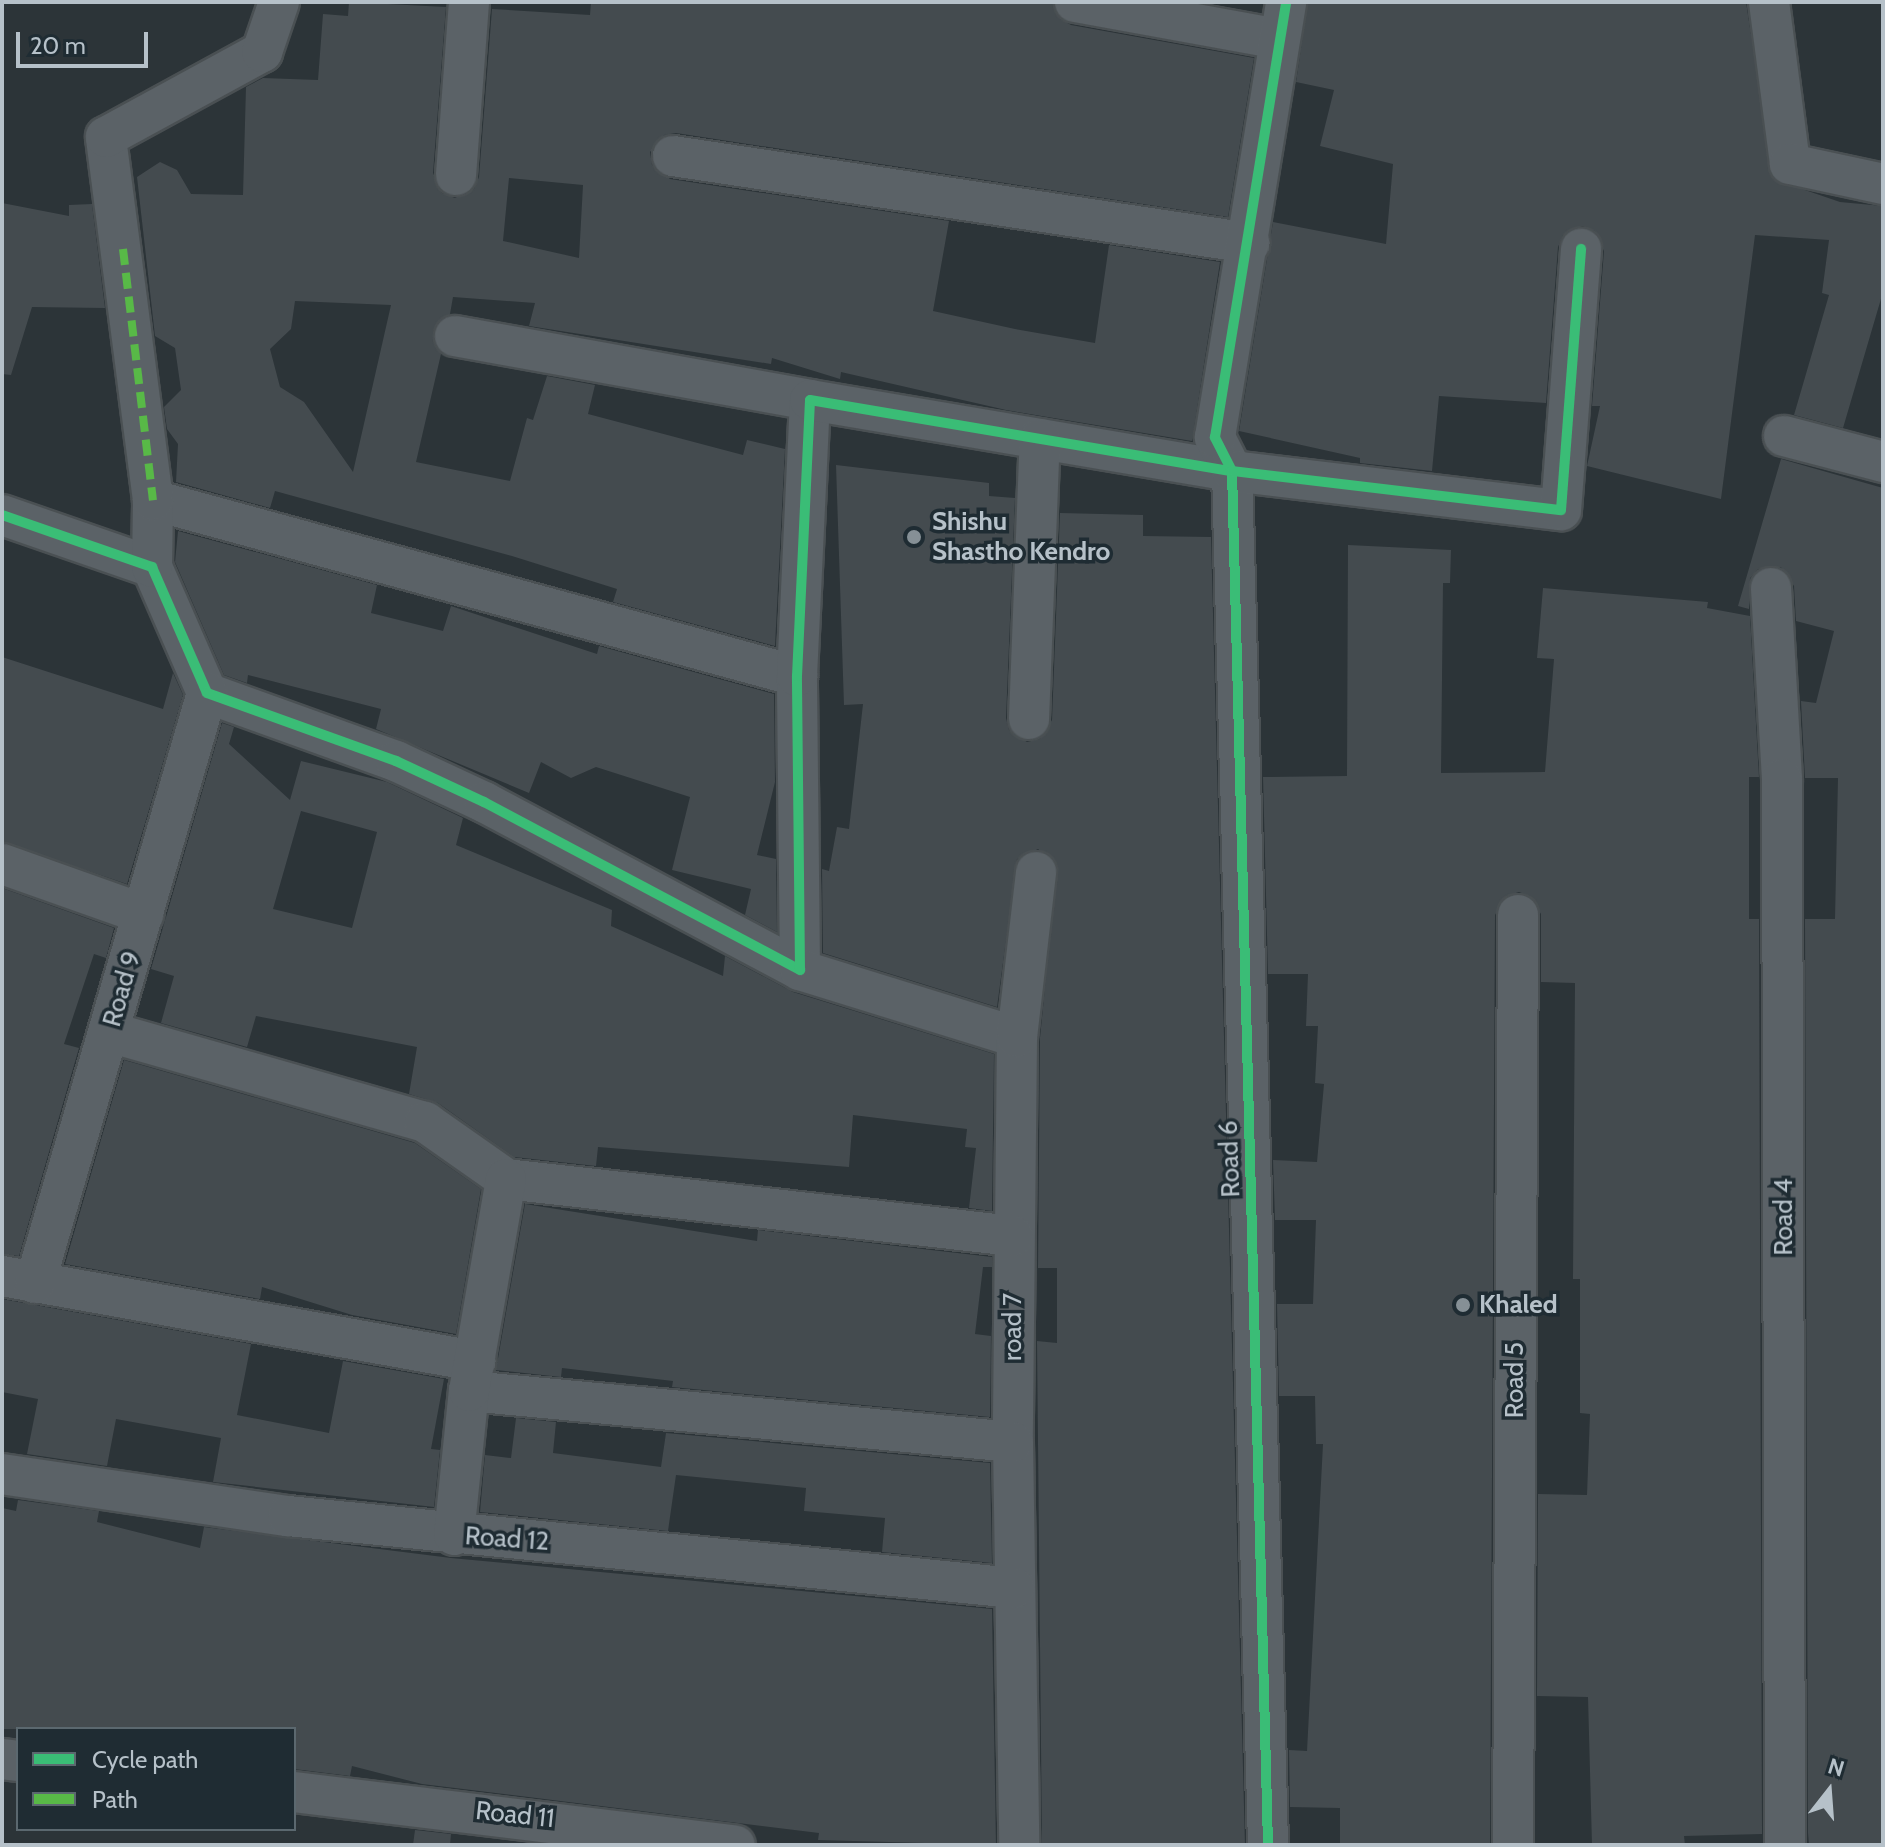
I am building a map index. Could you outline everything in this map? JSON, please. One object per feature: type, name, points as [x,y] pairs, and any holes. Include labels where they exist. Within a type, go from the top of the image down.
[{"type":"street","points":[[279,2],[262,52],[106,137],[153,500],[152,567],[207,693],[396,761],[472,796],[800,970],[1017,1037]]},
{"type":"street","points":[[456,175],[469,2]]},
{"type":"street","points":[[1075,2],[1282,21],[1249,243],[1215,437],[1232,471]]},
{"type":"street","points":[[1769,2],[1790,164],[1883,184]]},
{"type":"street","points":[[673,156],[1249,243]]},
{"type":"street","points":[[455,336],[1232,471],[1561,510],[1581,249]]},
{"type":"street","points":[[800,970],[797,676],[810,400]]},
{"type":"street","points":[[1784,436],[1883,462]]},
{"type":"street","points":[[1029,719],[1040,439]]},
{"type":"street","name":"Road 6","points":[[1232,471],[1268,1845]]},
{"type":"street","points":[[153,500],[797,676]]},
{"type":"street","points":[[2,515],[152,567]]},
{"type":"street","name":"Road 4","points":[[1771,588],[1782,779],[1785,1845]]},
{"type":"street","name":"Road 9","points":[[19,1279],[109,1032],[207,693]]},
{"type":"street","points":[[2,864],[143,914]]},
{"type":"street","name":"road 7","points":[[1019,1845],[1014,1588],[1013,1236],[1017,1037],[1036,872]]},
{"type":"street","name":"Road 5","points":[[1513,1845],[1518,915]]},
{"type":"street","points":[[109,1032],[425,1122],[506,1179],[1013,1236]]},
{"type":"street","points":[[454,1535],[472,1376],[506,1179]]},
{"type":"street","points":[[19,1279],[472,1376],[1013,1442]]},
{"type":"street","name":"Road 12","points":[[2,1474],[454,1535],[1014,1588]]},
{"type":"street","name":"Road 11","points":[[296,1792],[735,1845]]},
{"type":"building","points":[[349,2],[446,7],[433,173],[442,193],[455,198],[474,189],[479,177],[492,9],[590,15],[591,2],[1053,2],[1060,19],[1071,25],[1254,58],[1228,217],[676,133],[664,135],[650,152],[652,165],[670,179],[949,221],[933,311],[1015,329],[1095,343],[1109,245],[1220,262],[1192,441],[1006,410],[841,372],[840,379],[772,358],[771,364],[529,326],[535,303],[453,297],[450,314],[433,331],[441,354],[416,462],[510,481],[527,418],[533,420],[547,376],[595,385],[588,414],[743,455],[747,440],[785,449],[775,646],[613,602],[617,589],[512,556],[275,491],[270,508],[176,482],[178,444],[167,429],[164,407],[181,390],[175,348],[155,336],[137,177],[160,162],[177,170],[191,194],[243,195],[246,87],[263,78],[318,80],[323,14],[348,16]],"holes":[[[509,178],[583,185],[579,258],[503,241]],[[295,301],[391,305],[353,472],[304,402],[280,387],[270,349],[291,329]]]},
{"type":"building","points":[[1308,2],[1746,2],[1773,179],[1840,202],[1883,206],[1883,292],[1843,428],[1794,415],[1829,295],[1822,293],[1829,240],[1755,235],[1721,499],[1587,466],[1600,406],[1592,406],[1604,251],[1595,231],[1582,226],[1563,235],[1558,247],[1546,403],[1439,396],[1432,471],[1360,463],[1360,458],[1239,431],[1273,222],[1386,244],[1393,164],[1320,146],[1334,90],[1296,82]]},
{"type":"building","points":[[2,203],[69,216],[69,205],[92,204],[105,308],[32,307],[11,375],[2,374]]},
{"type":"building","points":[[1781,459],[1883,488],[1883,1845],[1809,1845],[1808,1833],[1805,919],[1835,919],[1838,778],[1805,778],[1801,701],[1816,703],[1834,631],[1796,621],[1794,586],[1781,567],[1758,569],[1750,578],[1749,609],[1738,606]]},
{"type":"building","points":[[836,465],[989,483],[989,496],[1015,498],[1006,718],[1009,730],[1027,742],[1040,739],[1052,720],[1060,513],[1143,515],[1143,536],[1211,537],[1245,1845],[1042,1845],[1037,1341],[1057,1343],[1057,1268],[1038,1268],[1040,1038],[1057,864],[1038,849],[1017,859],[997,1007],[823,953],[822,869],[829,871],[837,827],[849,829],[863,704],[844,705]]},
{"type":"building","points":[[178,531],[377,585],[371,613],[443,631],[451,606],[597,654],[599,646],[774,694],[775,782],[757,855],[776,859],[777,932],[745,915],[751,889],[672,870],[690,797],[596,767],[571,778],[541,762],[529,793],[376,729],[381,709],[248,675],[247,683],[224,675],[175,562]]},
{"type":"building","points":[[1348,545],[1451,550],[1450,583],[1443,583],[1441,773],[1545,772],[1554,659],[1537,658],[1543,588],[1708,602],[1707,608],[1750,616],[1759,777],[1749,777],[1749,919],[1759,919],[1762,1834],[1684,1836],[1685,1845],[1592,1845],[1588,1697],[1537,1696],[1538,1494],[1587,1495],[1590,1414],[1580,1413],[1580,1279],[1573,1279],[1575,983],[1541,982],[1541,914],[1530,896],[1519,892],[1506,896],[1495,915],[1490,1845],[1340,1845],[1340,1808],[1290,1807],[1289,1750],[1307,1751],[1323,1444],[1316,1444],[1315,1396],[1279,1396],[1277,1304],[1313,1304],[1316,1220],[1275,1220],[1273,1160],[1317,1162],[1324,1084],[1315,1083],[1318,1026],[1306,1026],[1308,974],[1268,974],[1263,777],[1347,776]]},
{"type":"building","points":[[2,657],[163,709],[173,673],[183,695],[127,884],[2,842]]},
{"type":"building","points":[[222,723],[234,727],[229,744],[290,800],[301,761],[387,782],[463,818],[456,845],[612,910],[611,926],[723,976],[725,956],[793,992],[994,1054],[992,1211],[969,1208],[976,1148],[965,1147],[967,1129],[853,1115],[849,1167],[598,1147],[596,1166],[514,1157],[438,1103],[409,1094],[417,1047],[256,1016],[247,1047],[161,1023],[174,976],[151,969]],"holes":[[[301,811],[377,832],[352,928],[273,909]]]},
{"type":"building","points":[[2,888],[114,928],[106,958],[94,954],[64,1044],[79,1048],[19,1256],[2,1254]]},
{"type":"building","points":[[124,1060],[415,1143],[481,1189],[456,1334],[352,1315],[262,1287],[260,1299],[65,1264]]},
{"type":"building","points":[[525,1204],[757,1241],[758,1230],[992,1257],[992,1267],[983,1267],[975,1334],[991,1336],[990,1417],[672,1387],[673,1381],[562,1368],[561,1377],[496,1370]]},
{"type":"building","points":[[2,1299],[251,1344],[237,1415],[329,1433],[343,1361],[444,1379],[431,1449],[440,1450],[434,1507],[213,1482],[221,1438],[116,1419],[107,1466],[27,1454],[38,1399],[2,1392]]},
{"type":"building","points":[[516,1418],[556,1422],[553,1453],[661,1467],[666,1433],[990,1463],[992,1563],[882,1552],[885,1518],[804,1511],[806,1488],[676,1475],[668,1531],[480,1512],[485,1455],[511,1458]]},
{"type":"building","points":[[18,1500],[99,1511],[97,1522],[200,1548],[204,1527],[451,1558],[992,1609],[996,1845],[818,1840],[819,1833],[422,1784],[352,1766],[350,1776],[296,1769],[296,1727],[2,1729],[2,1508],[16,1511]]},
{"type":"building","points":[[415,1830],[451,1834],[450,1845],[413,1845]]},
{"type":"marked path","points":[[123,249],[153,500]]},
{"type":"cycle path","points":[[2,515],[152,567],[207,693],[396,761],[484,802],[800,970],[797,676],[810,400],[1232,471],[1215,437],[1286,2]]},
{"type":"cycle path","points":[[1268,1845],[1232,471],[1561,510],[1581,249]]},
{"type":"place","name":"Shishu Shastho Kendro","points":[[914,537]]},
{"type":"place","name":"Khaled","points":[[1463,1305]]}]
